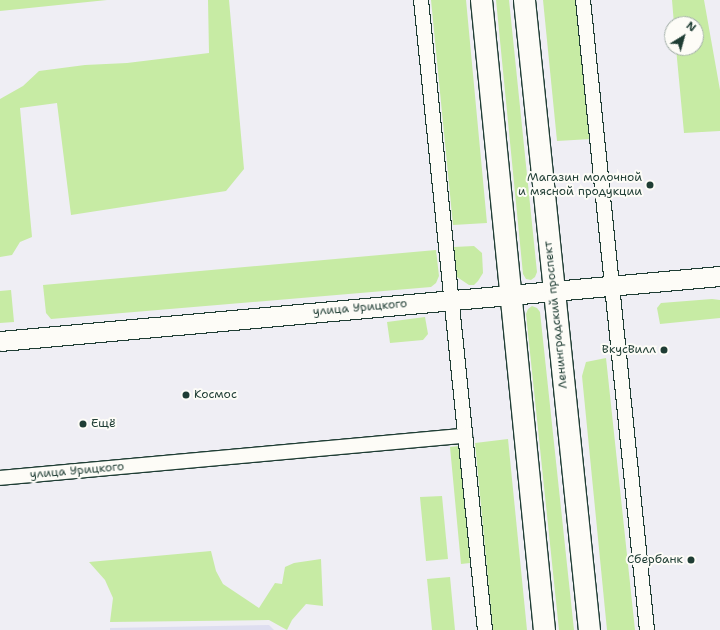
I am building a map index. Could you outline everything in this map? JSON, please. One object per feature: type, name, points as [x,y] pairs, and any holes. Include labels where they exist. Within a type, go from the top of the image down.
[{"type":"main road","points":[[481,0],[544,630]]},
{"type":"main road","name":"Ленинградский проспект","points":[[524,0],[589,630]]},
{"type":"street","points":[[420,0],[485,630]]},
{"type":"street","points":[[583,0],[646,630]]},
{"type":"street","name":"улица Урицкого","points":[[0,341],[720,276]]},
{"type":"street","name":"улица Урицкого","points":[[0,478],[465,436]]},
{"type":"shaded area","points":[[269,625],[274,630],[110,630],[110,628]]},
{"type":"green space","points":[[0,0],[107,0],[0,11]]},
{"type":"green space","points":[[208,0],[229,0],[244,169],[226,191],[71,215],[57,103],[20,108],[32,237],[20,242],[12,255],[0,257],[0,99],[23,86],[39,71],[85,65],[127,63],[209,53]]},
{"type":"green space","points":[[431,0],[466,0],[487,223],[453,225]]},
{"type":"green space","points":[[496,0],[509,0],[537,272],[535,277],[531,280],[526,279],[523,274]]},
{"type":"green space","points":[[543,0],[576,0],[591,139],[557,141]]},
{"type":"green space","points":[[672,0],[704,0],[720,90],[720,131],[684,133],[677,56],[704,56],[704,16],[673,16]]},
{"type":"green space","points":[[474,246],[482,253],[483,273],[474,285],[469,285],[457,277],[454,247]]},
{"type":"green space","points":[[436,250],[439,276],[436,283],[431,287],[51,319],[46,313],[43,285]]},
{"type":"green space","points":[[11,290],[14,322],[0,323],[0,291]]},
{"type":"green space","points":[[712,299],[720,300],[720,318],[660,324],[657,308],[661,303]]},
{"type":"green space","points":[[532,306],[537,308],[540,312],[574,630],[559,630],[526,314],[528,309]]},
{"type":"green space","points":[[425,317],[428,334],[423,340],[390,343],[387,322]]},
{"type":"green space","points":[[606,358],[635,630],[607,630],[582,376],[586,362]]},
{"type":"green space","points":[[508,439],[527,630],[493,630],[475,443]]},
{"type":"green space","points":[[459,446],[470,563],[461,564],[450,447]]},
{"type":"green space","points":[[442,496],[448,559],[426,561],[420,497]]},
{"type":"green space","points":[[211,551],[216,571],[223,584],[259,608],[275,583],[282,584],[285,567],[294,563],[321,559],[323,606],[306,604],[292,620],[287,630],[269,620],[110,622],[113,598],[105,580],[89,562]]},
{"type":"green space","points":[[450,577],[455,630],[432,630],[427,579]]},
{"type":"place","name":"Магазин молочной и мясной продукции","points":[[650,185]]},
{"type":"place","name":"ВкусВилл","points":[[664,350]]},
{"type":"place","name":"Космос","points":[[186,395]]},
{"type":"place","name":"Ещё","points":[[83,424]]},
{"type":"place","name":"Сбербанк","points":[[691,560]]}]
